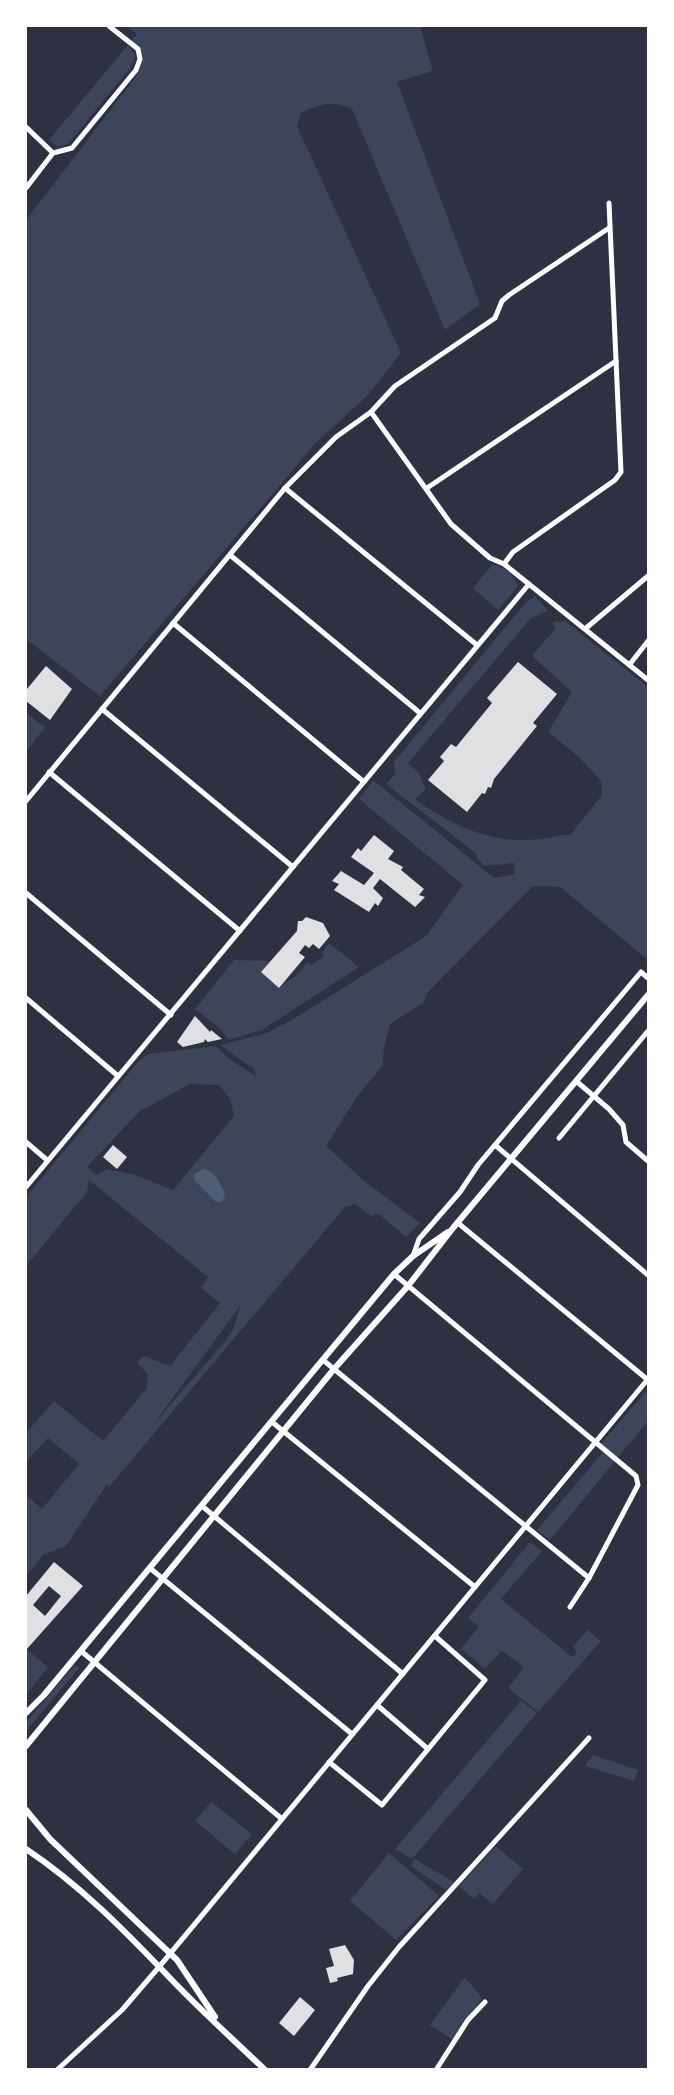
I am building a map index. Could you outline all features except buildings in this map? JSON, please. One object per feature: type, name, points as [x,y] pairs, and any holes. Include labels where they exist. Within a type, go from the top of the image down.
[{"type":"street","points":[[26,188],[53,153],[72,148],[136,70],[140,59],[138,49],[109,26]]},
{"type":"street","points":[[26,128],[53,153]]},
{"type":"street","points":[[504,564],[513,552],[615,480],[621,472],[609,203]]},
{"type":"street","points":[[26,801],[285,488],[321,451],[355,421],[371,412],[395,386],[495,318],[502,302],[509,295],[609,228]]},
{"type":"street","points":[[427,488],[616,361]]},
{"type":"street","points":[[371,412],[451,524],[490,558],[504,564],[648,680]]},
{"type":"street","points":[[285,488],[477,645]]},
{"type":"street","points":[[230,555],[420,713]]},
{"type":"street","points":[[585,629],[648,576]]},
{"type":"street","points":[[26,1187],[529,584]]},
{"type":"street","points":[[173,623],[364,782]]},
{"type":"street","points":[[630,664],[648,641]]},
{"type":"street","points":[[102,709],[293,867]]},
{"type":"street","points":[[49,772],[240,931]]},
{"type":"street","points":[[26,893],[171,1014]]},
{"type":"street","points":[[413,1256],[419,1239],[641,972],[648,978]]},
{"type":"street","points":[[26,1746],[213,1515],[334,1369],[408,1286],[455,1226],[648,995]]},
{"type":"street","points":[[26,998],[118,1076]]},
{"type":"street","points":[[559,1138],[648,1030]]},
{"type":"street","points":[[576,1082],[623,1125],[626,1142],[648,1161]]},
{"type":"street","points":[[26,1142],[47,1160]]},
{"type":"street","points":[[495,1145],[648,1275]]},
{"type":"street","points":[[26,1713],[151,1569],[394,1274],[413,1256],[455,1226]]},
{"type":"street","points":[[57,2070],[122,2010],[159,1967],[648,1379],[455,1226]]},
{"type":"street","points":[[394,1274],[636,1476],[638,1485],[589,1578],[570,1608]]},
{"type":"street","points":[[323,1360],[589,1578]]},
{"type":"street","points":[[272,1422],[475,1587]]},
{"type":"street","points":[[202,1506],[403,1674]]},
{"type":"street","points":[[151,1569],[352,1734]]},
{"type":"street","points":[[329,1762],[382,1805],[485,1680],[435,1636]]},
{"type":"street","points":[[81,1651],[282,1819]]},
{"type":"street","points":[[377,1705],[428,1749]]},
{"type":"street","points":[[310,2070],[368,1986],[399,1947],[589,1738]]},
{"type":"street","points":[[26,1810],[50,1839],[170,1953],[221,2026]]},
{"type":"street","points":[[26,1849],[64,1875],[116,1922],[265,2070]]},
{"type":"street","points":[[436,2070],[468,2020],[485,2002]]},
{"type":"shaded area","points":[[127,26],[420,26],[433,71],[397,82],[480,304],[445,330],[352,109],[326,104],[301,113],[297,126],[401,353],[367,396],[316,443],[100,696],[26,639],[26,220],[135,78],[139,59],[131,41],[137,34]]},
{"type":"shaded area","points":[[128,45],[135,56],[130,68],[68,144],[58,147],[49,140]]},
{"type":"shaded area","points":[[493,564],[509,572],[518,586],[498,610],[473,588]]},
{"type":"shaded area","points":[[535,596],[548,611],[531,618],[408,763],[418,772],[426,789],[415,799],[453,822],[481,834],[531,840],[571,834],[602,795],[601,781],[579,757],[548,732],[572,692],[532,656],[555,629],[553,622],[565,621],[648,687],[648,960],[560,887],[533,886],[428,992],[423,1003],[390,1024],[384,1048],[383,1065],[356,1098],[326,1146],[363,1180],[420,1223],[406,1237],[379,1214],[371,1216],[355,1204],[345,1207],[109,1487],[107,1484],[66,1546],[43,1555],[26,1576],[26,1495],[42,1509],[79,1464],[48,1438],[26,1462],[26,1433],[54,1401],[103,1441],[147,1388],[148,1375],[137,1362],[144,1356],[170,1366],[220,1303],[201,1288],[208,1277],[89,1180],[87,1192],[26,1266],[26,1197],[138,1062],[148,1054],[216,1046],[229,1059],[256,1076],[254,1069],[220,1045],[267,1033],[426,936],[463,885],[359,799],[373,780],[494,878],[515,874],[514,863],[484,866],[476,857],[477,854],[386,784],[395,774],[394,762],[527,601]],"holes":[[[190,1084],[219,1085],[230,1099],[234,1116],[173,1190],[135,1175],[107,1169],[96,1175],[87,1167],[140,1111]],[[204,1168],[213,1173],[223,1187],[216,1201],[195,1181],[193,1173]],[[240,1306],[234,1327],[227,1339],[153,1425]]]},
{"type":"shaded area","points":[[26,713],[45,727],[26,752]]},
{"type":"shaded area","points":[[329,943],[359,967],[262,1030],[229,1040],[217,1026],[195,1009],[234,960],[270,961],[261,972],[279,988],[299,973],[307,962],[311,965],[323,957],[324,949]]},
{"type":"shaded area","points":[[204,1168],[212,1172],[220,1183],[225,1195],[222,1202],[216,1202],[195,1181],[193,1174]]},
{"type":"shaded area","points":[[648,1389],[648,1421],[550,1540],[537,1530],[604,1451],[599,1446]]},
{"type":"shaded area","points":[[530,1542],[542,1551],[501,1599],[572,1657],[577,1653],[573,1646],[588,1630],[601,1641],[538,1712],[508,1688],[524,1667],[502,1651],[485,1669],[461,1649],[479,1626],[468,1618]]},
{"type":"shaded area","points":[[26,1649],[48,1667],[26,1695]]},
{"type":"shaded area","points":[[75,1665],[79,1668],[26,1731],[26,1722]]},
{"type":"shaded area","points":[[521,1701],[537,1713],[412,1859],[395,1849]]},
{"type":"shaded area","points":[[593,1755],[638,1770],[634,1781],[585,1766]]},
{"type":"shaded area","points":[[211,1802],[252,1834],[235,1854],[195,1821]]},
{"type":"shaded area","points":[[496,1846],[523,1869],[493,1904],[479,1893],[474,1899],[459,1886]]},
{"type":"shaded area","points":[[389,1853],[439,1896],[396,1940],[350,1901]]},
{"type":"shaded area","points":[[415,1859],[454,1882],[446,1890],[411,1866]]},
{"type":"shaded area","points":[[465,1977],[482,1998],[453,2040],[430,2025]]}]
